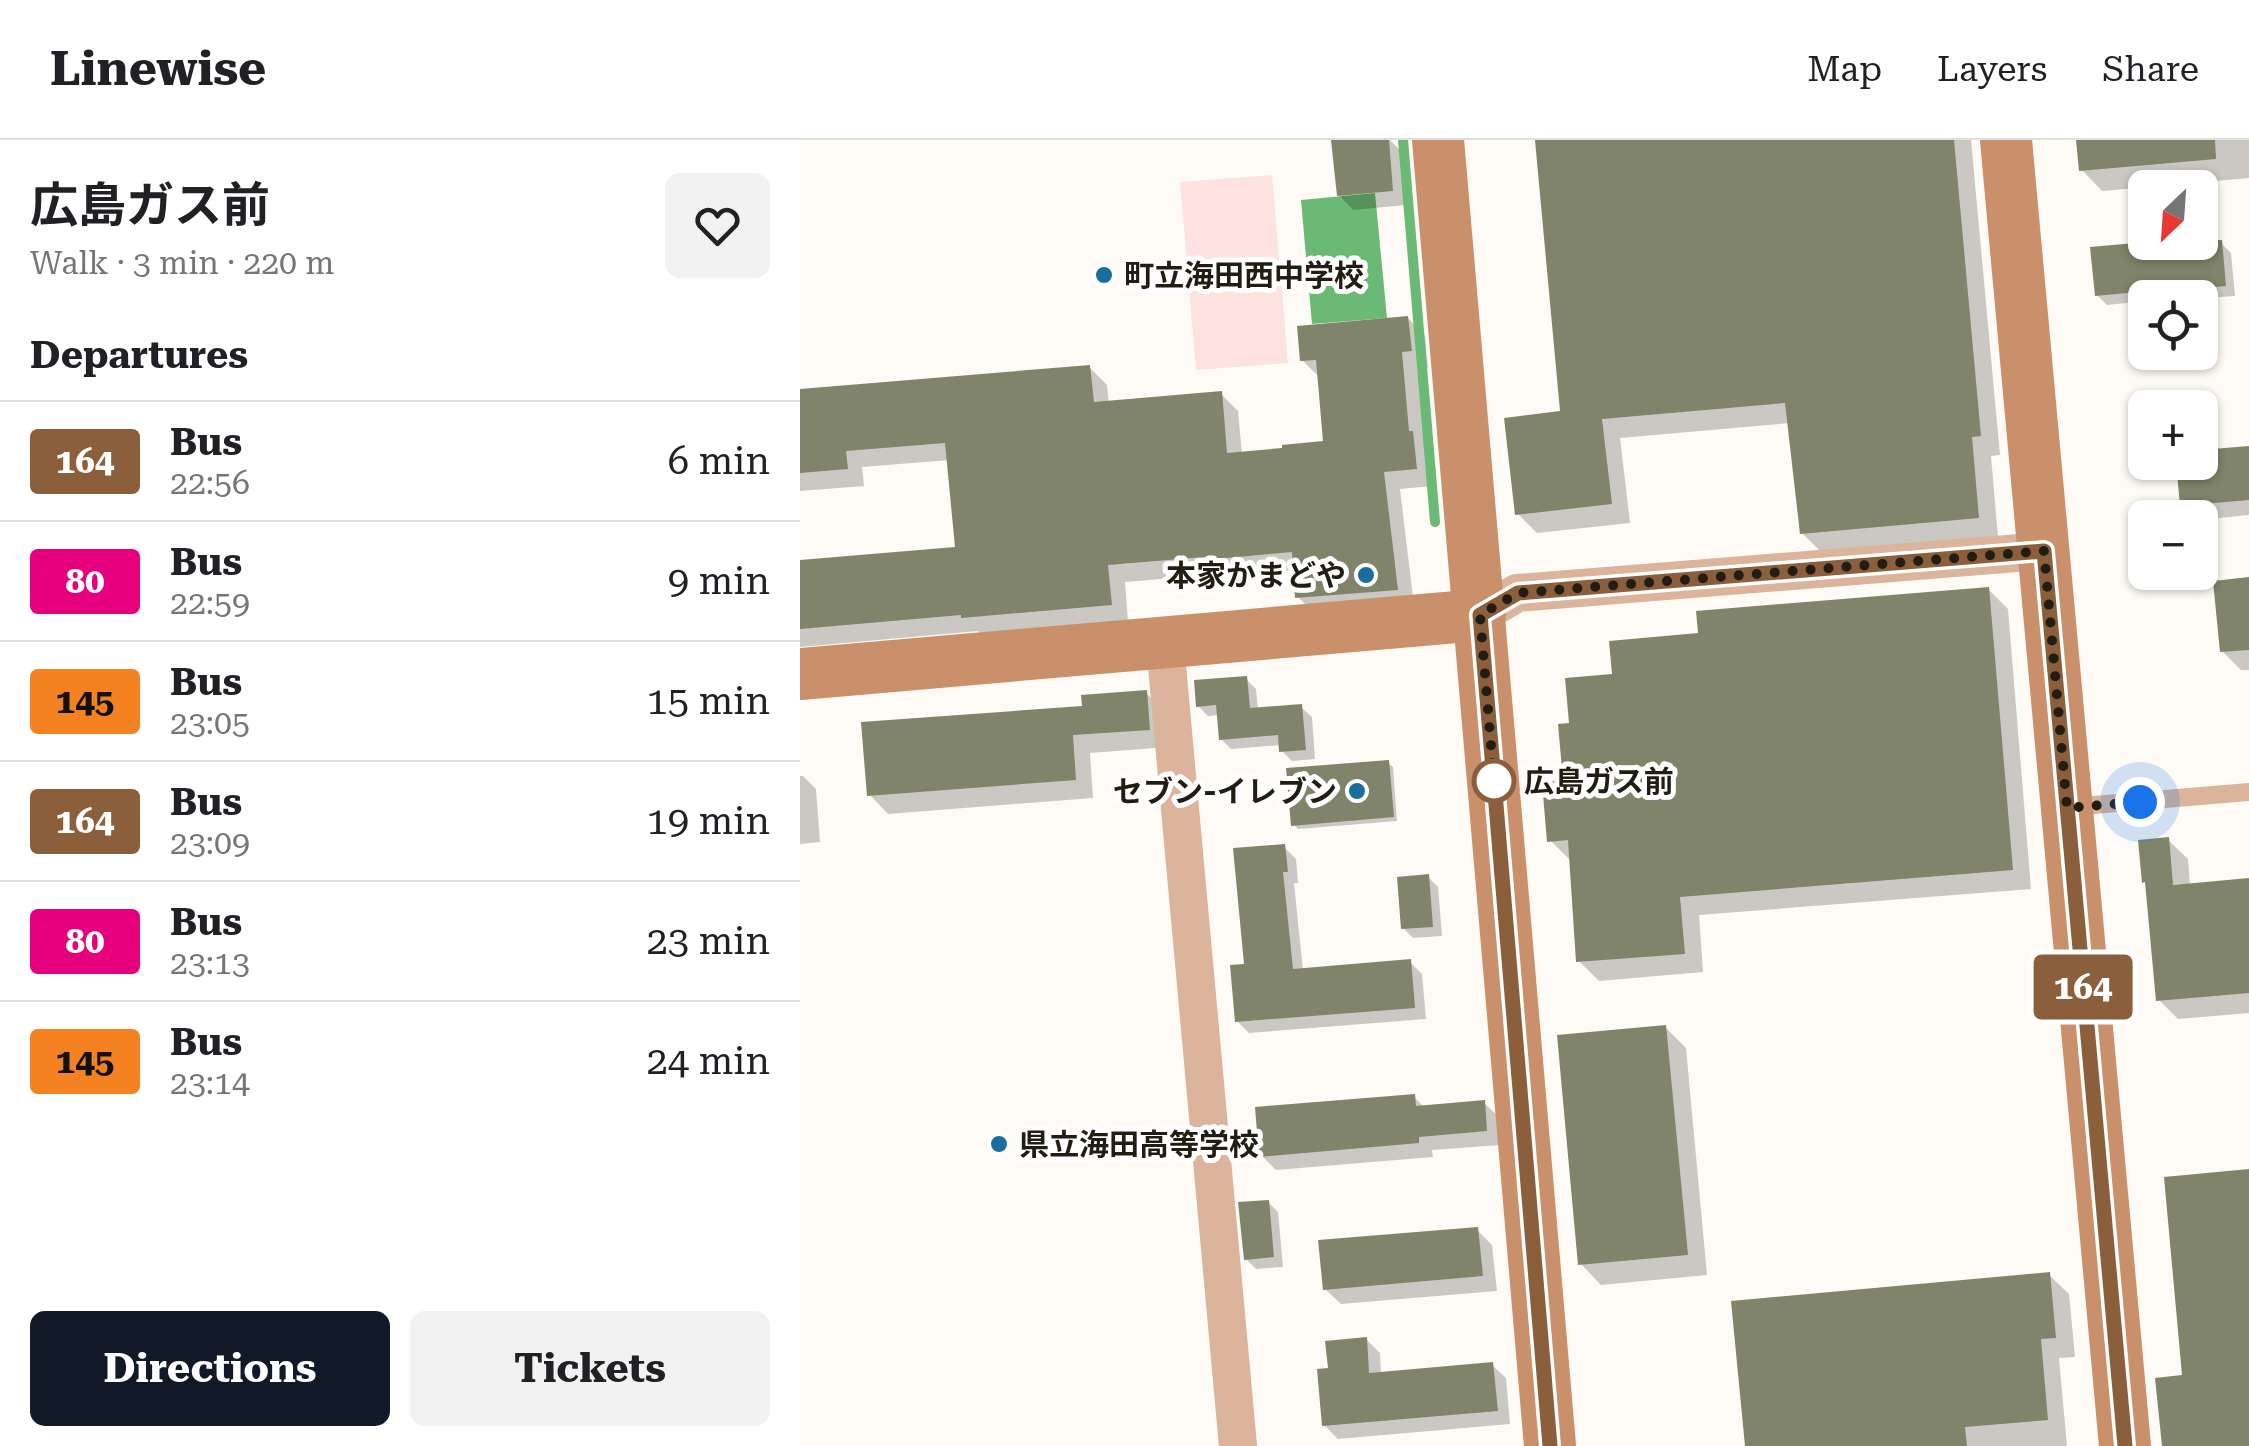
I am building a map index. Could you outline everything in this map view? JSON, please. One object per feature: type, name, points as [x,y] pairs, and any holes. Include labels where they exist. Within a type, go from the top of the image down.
[{"type":"street","points":[[1438,140],[1550,1446]]},
{"type":"street","points":[[2006,140],[2125,1446]]},
{"type":"street","points":[[800,674],[1480,615],[1518,593],[2044,551]]},
{"type":"street","points":[[1165,644],[1238,1446]]},
{"type":"lane","points":[[2067,808],[2249,792]]},
{"type":"shaded area","points":[[1272,175],[1288,363],[1196,370],[1180,182]]},
{"type":"shaded area","points":[[1375,193],[1387,318],[1312,324],[1301,200]]},
{"type":"building","points":[[1331,140],[1389,140],[1393,191],[1337,196]]},
{"type":"building","points":[[1535,140],[1954,140],[1981,436],[1972,437],[1979,518],[1800,534],[1785,403],[1602,419],[1612,504],[1515,515],[1504,418],[1560,411]]},
{"type":"building","points":[[2076,140],[2215,140],[2216,159],[2079,171]]},
{"type":"building","points":[[2218,240],[2222,240],[2226,286],[2218,287],[2218,280],[2128,280],[2128,293],[2095,296],[2090,247],[2128,244],[2128,260],[2218,260]]},
{"type":"building","points":[[1408,316],[1412,351],[1402,352],[1409,431],[1413,431],[1417,469],[1384,472],[1398,590],[1295,598],[1292,552],[1216,556],[1108,565],[1112,605],[800,629],[800,560],[955,547],[945,443],[846,451],[848,469],[800,473],[800,389],[1090,365],[1094,402],[1222,391],[1227,453],[1282,448],[1323,441],[1316,360],[1300,361],[1297,326]]},
{"type":"building","points":[[2249,446],[2249,500],[2179,500],[2178,480],[2218,480],[2218,449]]},
{"type":"building","points":[[2249,577],[2249,650],[2220,652],[2214,590],[2218,590],[2218,580]]},
{"type":"building","points":[[1989,587],[2013,870],[1680,897],[1685,954],[1576,962],[1568,840],[1547,842],[1542,782],[1563,780],[1558,724],[1569,723],[1565,678],[1612,674],[1609,641],[1698,633],[1696,611]]},
{"type":"building","points":[[1247,676],[1250,708],[1302,704],[1306,750],[1279,752],[1278,735],[1219,740],[1216,705],[1196,707],[1194,680]]},
{"type":"building","points":[[1147,690],[1150,730],[1073,735],[1076,780],[867,796],[861,722],[1082,706],[1081,695]]},
{"type":"building","name":"セブン-イレブン","points":[[1389,760],[1394,817],[1291,826],[1286,768]]},
{"type":"building","points":[[2169,837],[2173,885],[2249,878],[2249,993],[2156,1001],[2138,840]]},
{"type":"building","points":[[1285,844],[1288,872],[1283,872],[1293,969],[1411,959],[1415,1008],[1235,1022],[1230,965],[1244,964],[1233,848]]},
{"type":"building","points":[[1429,874],[1433,927],[1401,929],[1397,877]]},
{"type":"building","points":[[1666,1025],[1688,1255],[1578,1265],[1557,1035]]},
{"type":"building","points":[[1415,1094],[1416,1106],[1485,1100],[1487,1131],[1419,1137],[1419,1143],[1259,1157],[1255,1107]]},
{"type":"building","points":[[2249,1169],[2249,1446],[2162,1446],[2155,1378],[2182,1375],[2164,1177]]},
{"type":"building","points":[[1269,1200],[1274,1257],[1244,1260],[1238,1202]]},
{"type":"building","points":[[1478,1227],[1483,1276],[1323,1290],[1318,1240]]},
{"type":"building","points":[[2050,1272],[2056,1338],[2041,1339],[2048,1420],[1965,1427],[1967,1446],[1745,1446],[1731,1301]]},
{"type":"building","points":[[1367,1337],[1369,1373],[1493,1362],[1498,1411],[1322,1426],[1317,1369],[1328,1368],[1325,1341]]},
{"type":"waterway","points":[[1403,140],[1435,522]]},
{"type":"bus line","name":"164","points":[[1550,1446],[1480,615],[1518,593],[2044,551],[2125,1446]]},
{"type":"place","name":"町立海田西中学校","points":[[1104,275]]},
{"type":"place","name":"本家かまどや","points":[[1366,575]]},
{"type":"place","name":"広島ガス前","points":[[1494,781]]},
{"type":"place","name":"セブン-イレブン","points":[[1357,791]]},
{"type":"place","name":"県立海田高等学校","points":[[999,1144]]},
{"type":"route","points":[[1494,781],[1480,615],[1518,593],[2044,551],[2067,808],[2140,802]]}]
